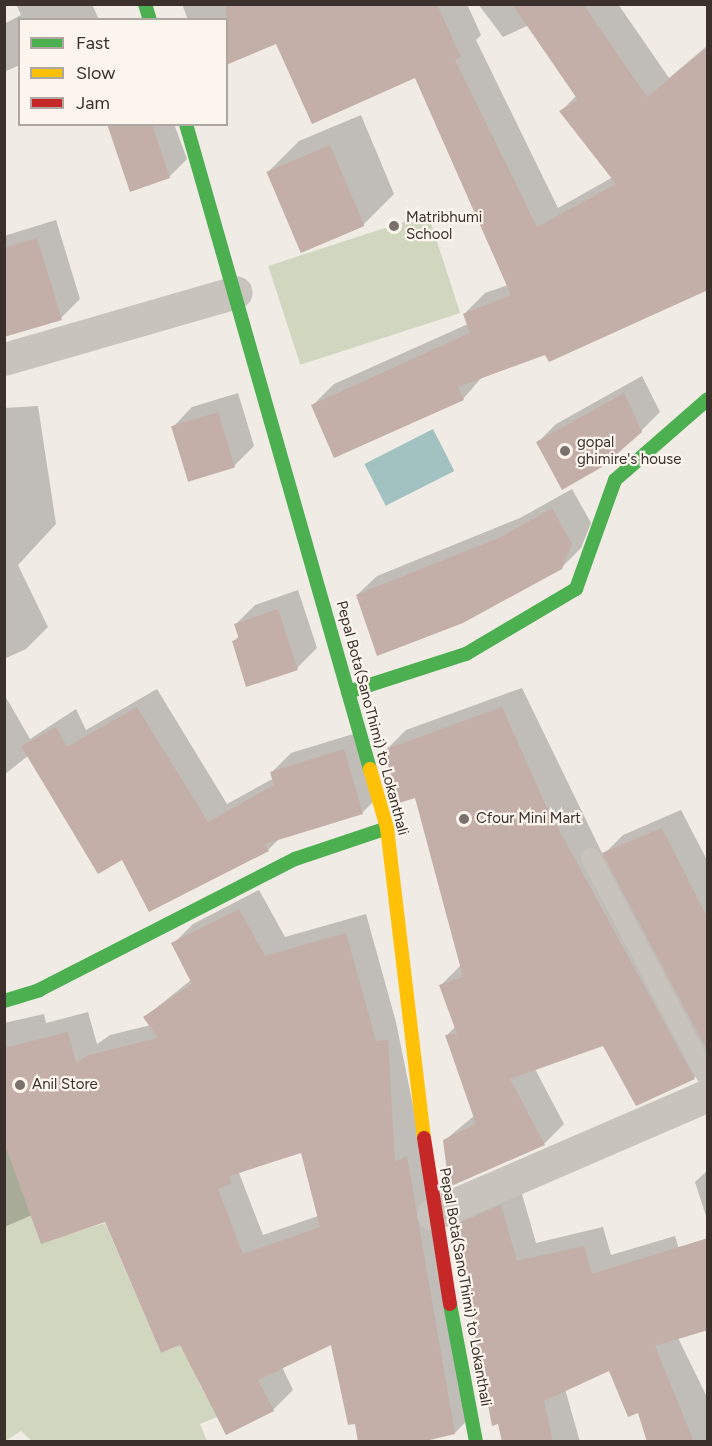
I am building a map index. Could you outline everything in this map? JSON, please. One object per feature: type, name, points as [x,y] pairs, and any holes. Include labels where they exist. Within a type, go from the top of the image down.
[{"type":"main road","name":"Pepal Bota(SanoThimi) to Lokanthali","points":[[187,126],[236,292],[387,828],[433,1214],[476,1442]]},
{"type":"main road","points":[[348,692],[466,654],[576,589],[615,480],[708,399]]},
{"type":"main road","points":[[4,1001],[39,990],[295,859],[387,828]]},
{"type":"street","points":[[4,359],[236,292]]},
{"type":"street","points":[[433,1214],[708,1095]]},
{"type":"lane","points":[[591,858],[708,1079]]},
{"type":"green space","points":[[428,214],[460,313],[300,365],[268,266]]},
{"type":"green space","points":[[4,1142],[69,1234],[105,1223],[161,1353],[208,1333],[199,1383],[217,1417],[200,1424],[207,1441],[32,1441],[21,1431],[5,1441]]},
{"type":"water","points":[[433,429],[454,471],[386,506],[364,464]]},
{"type":"building","points":[[226,4],[437,4],[461,57],[455,60],[537,227],[616,184],[559,111],[578,100],[512,4],[583,4],[647,97],[708,47],[708,290],[549,362],[545,355],[458,387],[464,400],[334,458],[311,405],[470,333],[463,314],[511,295],[415,78],[312,124],[276,44],[228,64],[228,18],[226,18]]},
{"type":"building","points":[[108,126],[153,126],[170,178],[130,192]]},
{"type":"building","points":[[330,145],[364,226],[301,253],[266,172]]},
{"type":"building","points":[[37,238],[62,320],[4,337],[4,248]]},
{"type":"building","points":[[624,393],[642,432],[602,467],[562,490],[536,442]]},
{"type":"building","points":[[218,412],[235,467],[188,482],[171,426]]},
{"type":"building","points":[[552,508],[572,544],[562,569],[463,623],[377,656],[356,595],[499,538]]},
{"type":"building","points":[[278,609],[298,670],[246,687],[232,641],[239,639],[234,624]]},
{"type":"building","points":[[137,707],[208,822],[274,785],[270,772],[344,749],[363,814],[265,844],[269,851],[149,912],[122,860],[98,874],[21,746],[56,727],[67,747]]},
{"type":"building","points":[[502,707],[546,806],[695,1079],[636,1106],[603,1046],[510,1079],[545,1145],[449,1187],[443,1140],[476,1124],[445,1035],[457,1034],[439,985],[463,977],[415,798],[399,803],[384,750]]},
{"type":"building","points":[[662,828],[708,919],[708,1052],[602,853]]},
{"type":"building","points":[[239,909],[265,956],[346,933],[376,1041],[388,1040],[395,1162],[407,1156],[455,1434],[421,1442],[358,1442],[355,1424],[348,1425],[331,1345],[258,1380],[274,1411],[226,1435],[180,1345],[161,1353],[105,1222],[41,1244],[4,1142],[4,1048],[68,1032],[76,1063],[89,1055],[158,1038],[143,1017],[192,984],[171,943]],"holes":[[[301,1153],[320,1227],[243,1254],[218,1189],[232,1183],[229,1176]]]},
{"type":"building","points":[[501,1205],[517,1261],[584,1246],[592,1274],[708,1238],[708,1330],[655,1346],[694,1442],[647,1442],[638,1413],[628,1417],[609,1371],[544,1401],[553,1442],[502,1442],[498,1424],[492,1426],[454,1225]]},
{"type":"traffic: fast","points":[[145,4],[149,18]]},
{"type":"traffic: fast","points":[[187,126],[370,769]]},
{"type":"traffic: fast","points":[[348,692],[466,654],[576,589],[615,480],[708,399]]},
{"type":"traffic: fast","points":[[4,1001],[39,990],[295,859],[387,828]]},
{"type":"traffic: fast","points":[[450,1304],[476,1442]]},
{"type":"traffic: slow","points":[[370,769],[387,828],[424,1138]]},
{"type":"traffic: jam","points":[[424,1138],[450,1304]]},
{"type":"place","name":"Matribhumi School","points":[[394,226]]},
{"type":"place","name":"gopal ghimire's house","points":[[565,451]]},
{"type":"place","name":"Cfour Mini Mart","points":[[464,819]]},
{"type":"place","name":"Anil Store","points":[[20,1085]]}]
